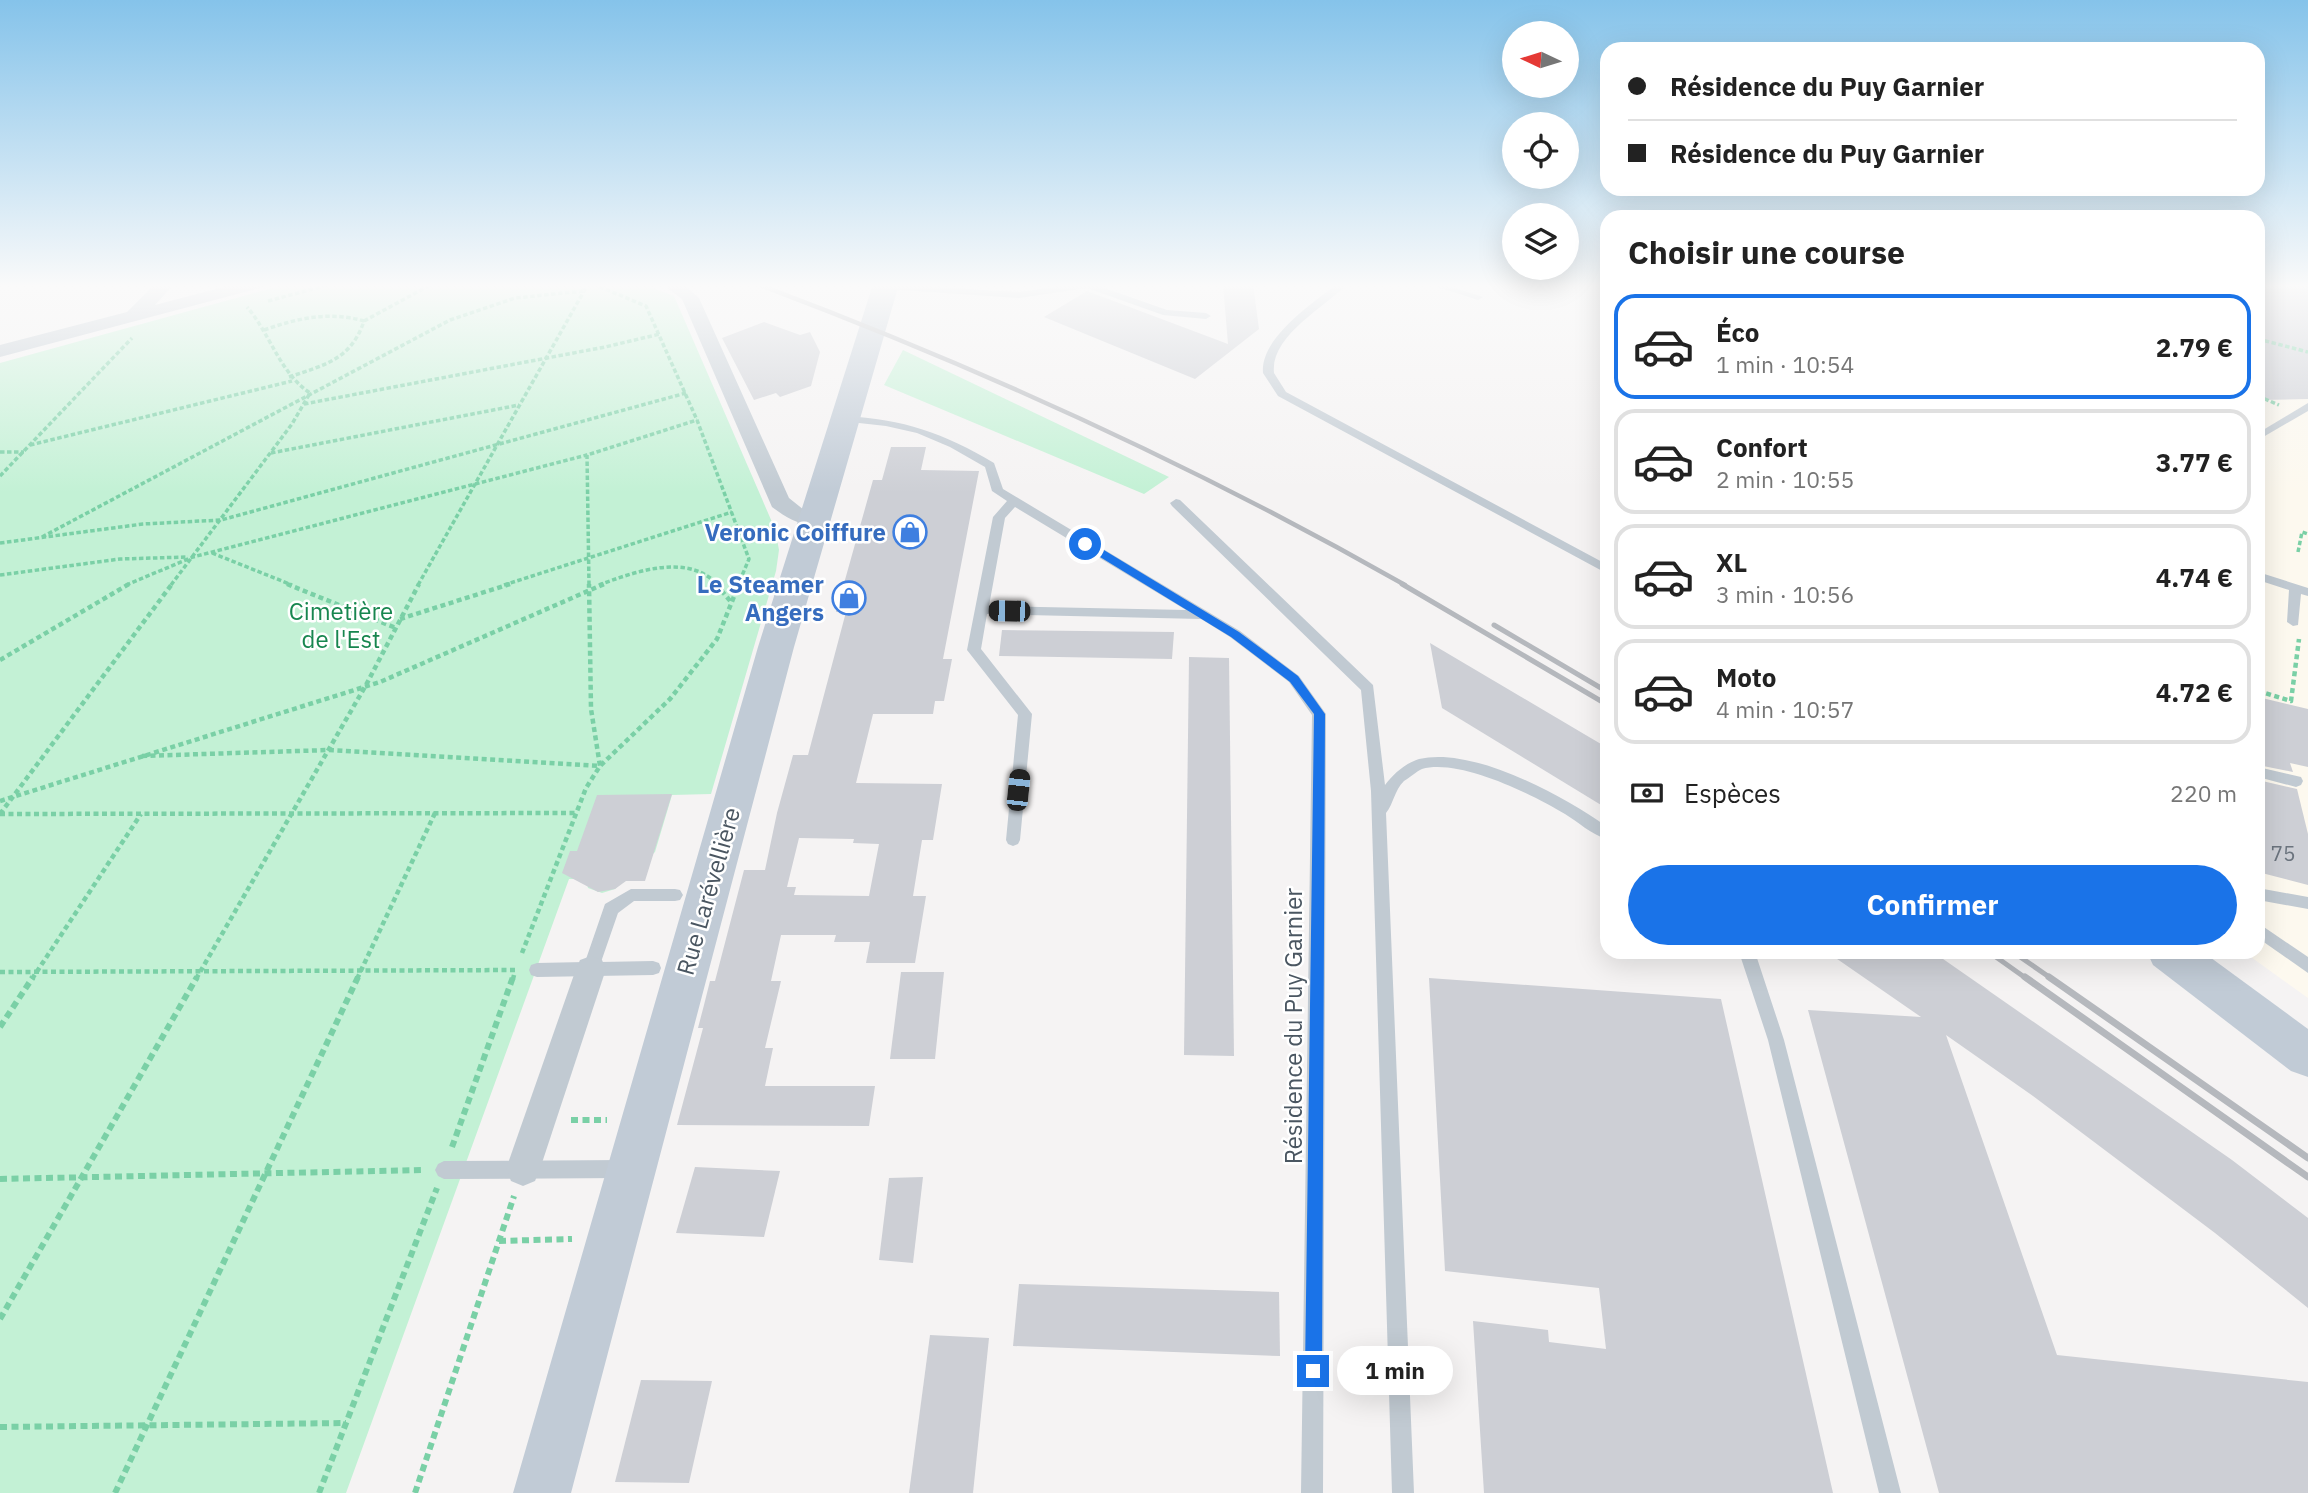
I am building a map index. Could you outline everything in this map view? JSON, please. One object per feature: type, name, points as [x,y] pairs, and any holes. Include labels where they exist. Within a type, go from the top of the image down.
[{"type":"street","points":[[715,354],[780,502],[798,516],[816,518]]},
{"type":"street","name":"Rue Larévellière","points":[[542,1493],[746,751],[864,354]]},
{"type":"street","points":[[2178,959],[2308,1056]]},
{"type":"street","points":[[2222,959],[2308,1024]]},
{"type":"street","points":[[523,1169],[591,969]]},
{"type":"lane","points":[[1271,354],[1267,366],[1273,384],[1282,394],[1600,566]]},
{"type":"lane","points":[[2265,433],[2308,406]]},
{"type":"lane","name":"Résidence du Puy Garnier","points":[[845,419],[897,424],[951,441],[990,465],[998,491],[1235,634],[1294,679],[1320,714],[1312,1493]]},
{"type":"lane","points":[[1013,841],[1025,714],[974,650],[999,517],[1014,501]]},
{"type":"lane","points":[[1176,503],[1368,688],[1378,791],[1403,1493]]},
{"type":"lane","points":[[2265,578],[2302,590],[2297,624]]},
{"type":"lane","name":"Résidence du Puy Garnier","points":[[981,610],[1203,615]]},
{"type":"lane","points":[[1381,882],[1383,799],[1397,779],[1420,764],[1459,765],[1516,783],[1600,830]]},
{"type":"lane","points":[[2265,774],[2296,781]]},
{"type":"lane","points":[[591,969],[611,909],[631,895],[675,895]]},
{"type":"lane","points":[[2265,895],[2308,903]]},
{"type":"lane","points":[[2265,935],[2308,967]]},
{"type":"lane","points":[[1749,959],[1776,1040],[1890,1493]]},
{"type":"lane","points":[[537,970],[653,968]]},
{"type":"lane","points":[[444,1170],[631,1169]]},
{"type":"path","points":[[0,476],[117,354]]},
{"type":"path","points":[[275,354],[282,369],[310,393]]},
{"type":"path","points":[[30,445],[291,379],[343,354]]},
{"type":"path","points":[[37,539],[388,354]]},
{"type":"path","points":[[0,1319],[293,814],[548,354]]},
{"type":"path","points":[[304,404],[567,354]]},
{"type":"path","points":[[319,1493],[444,1170],[516,970],[586,788],[600,766],[670,699],[717,639],[749,559],[697,420],[669,354]]},
{"type":"path","points":[[310,393],[271,453],[0,814],[577,813]]},
{"type":"path","points":[[0,543],[143,524],[221,520],[686,393]]},
{"type":"path","points":[[271,453],[520,405]]},
{"type":"path","points":[[0,660],[135,580],[192,557],[587,455],[697,420]]},
{"type":"path","points":[[0,452],[24,452]]},
{"type":"path","points":[[587,455],[591,709],[600,766]]},
{"type":"path","points":[[400,619],[732,512]]},
{"type":"path","points":[[2298,552],[2302,532],[2308,534]]},
{"type":"path","points":[[210,553],[396,628]]},
{"type":"path","points":[[0,575],[120,559],[192,557]]},
{"type":"path","points":[[0,801],[366,685],[472,643],[589,589],[636,571],[665,567],[701,572],[715,582],[732,603]]},
{"type":"path","points":[[2265,693],[2291,701],[2297,624]]},
{"type":"path","points":[[142,756],[329,750],[600,766]]},
{"type":"path","points":[[115,1493],[435,813]]},
{"type":"path","points":[[0,1027],[141,814]]},
{"type":"path","points":[[0,972],[537,970]]},
{"type":"path","points":[[415,1493],[523,1169]]},
{"type":"path","points":[[0,1179],[444,1170]]},
{"type":"path","points":[[499,1241],[573,1239]]},
{"type":"path","points":[[0,1426],[346,1423]]},
{"type":"shaded area","points":[[2265,354],[2308,354],[2308,998],[2254,959],[2265,959]]},
{"type":"green space","name":"Cimetière de l'Est","points":[[34,354],[699,354],[775,529],[779,550],[776,571],[711,794],[672,795],[655,852],[615,889],[602,893],[588,888],[586,879],[569,879],[346,1493],[0,1493],[0,363]]},
{"type":"green space","points":[[901,354],[911,354],[1169,477],[1144,494],[884,385]]},
{"type":"building","points":[[730,354],[820,354],[811,386],[780,397],[776,393],[754,400]]},
{"type":"building","points":[[1133,354],[1227,354],[1195,379]]},
{"type":"building","points":[[2265,354],[2308,354],[2308,399],[2265,400]]},
{"type":"building","points":[[891,447],[926,447],[921,470],[979,471],[943,659],[952,659],[944,701],[935,701],[933,714],[873,714],[856,783],[942,784],[933,840],[922,840],[913,896],[926,896],[915,963],[866,963],[870,942],[834,942],[836,935],[781,935],[771,981],[781,981],[765,1048],[773,1048],[765,1086],[875,1086],[869,1126],[677,1125],[703,1028],[698,1028],[710,981],[715,981],[744,870],[765,870],[793,755],[808,755],[846,612],[836,612],[873,480],[882,480]],"holes":[[[799,838],[854,839],[853,843],[879,844],[869,896],[794,895],[796,887],[787,887]]]},
{"type":"building","points":[[1002,630],[1174,632],[1172,659],[999,656]]},
{"type":"building","points":[[1430,643],[1600,743],[1600,804],[1442,708]]},
{"type":"building","points":[[1189,657],[1229,658],[1234,1056],[1184,1055]]},
{"type":"building","points":[[2265,699],[2308,709],[2308,767],[2290,763],[2293,772],[2265,766]]},
{"type":"building","points":[[2265,782],[2297,789],[2308,834],[2308,885],[2265,874]]},
{"type":"building","points":[[672,794],[645,881],[626,881],[615,889],[598,892],[562,873],[570,851],[577,851],[597,795]]},
{"type":"building","points":[[1837,959],[1943,959],[2232,1160],[2308,1218],[2308,1308],[2215,1233],[2033,1096],[1946,1035],[2057,1355],[2308,1382],[2308,1493],[1939,1493],[1808,1010],[1921,1017]]},
{"type":"building","points":[[901,972],[944,972],[935,1059],[890,1059]]},
{"type":"building","points":[[1429,978],[1721,999],[1833,1493],[1484,1493],[1473,1321],[1548,1330],[1549,1342],[1606,1349],[1599,1288],[1445,1271]]},
{"type":"building","points":[[695,1167],[780,1171],[764,1237],[676,1233]]},
{"type":"building","points":[[923,1177],[913,1263],[879,1260],[889,1178]]},
{"type":"building","points":[[1019,1284],[1279,1292],[1280,1356],[1013,1346]]},
{"type":"building","points":[[930,1335],[989,1338],[973,1493],[909,1493]]},
{"type":"building","points":[[641,1380],[712,1381],[689,1483],[615,1482]]},
{"type":"railway","points":[[933,354],[1168,460],[1405,585]]},
{"type":"railway","points":[[1402,584],[1600,700]]},
{"type":"railway","points":[[1494,625],[1600,687]]},
{"type":"railway","points":[[1999,959],[2027,979]]},
{"type":"railway","points":[[2023,959],[2052,979]]},
{"type":"railway","points":[[2025,977],[2308,1177]]},
{"type":"railway","points":[[2049,977],[2308,1158]]},
{"type":"place","name":"Veronic Coiffure","points":[[910,532]]},
{"type":"place","name":"Le Steamer Angers","points":[[849,598]]},
{"type":"route","points":[[1085,544],[1235,634],[1294,679],[1320,714],[1317,790],[1313,1371]]}]
